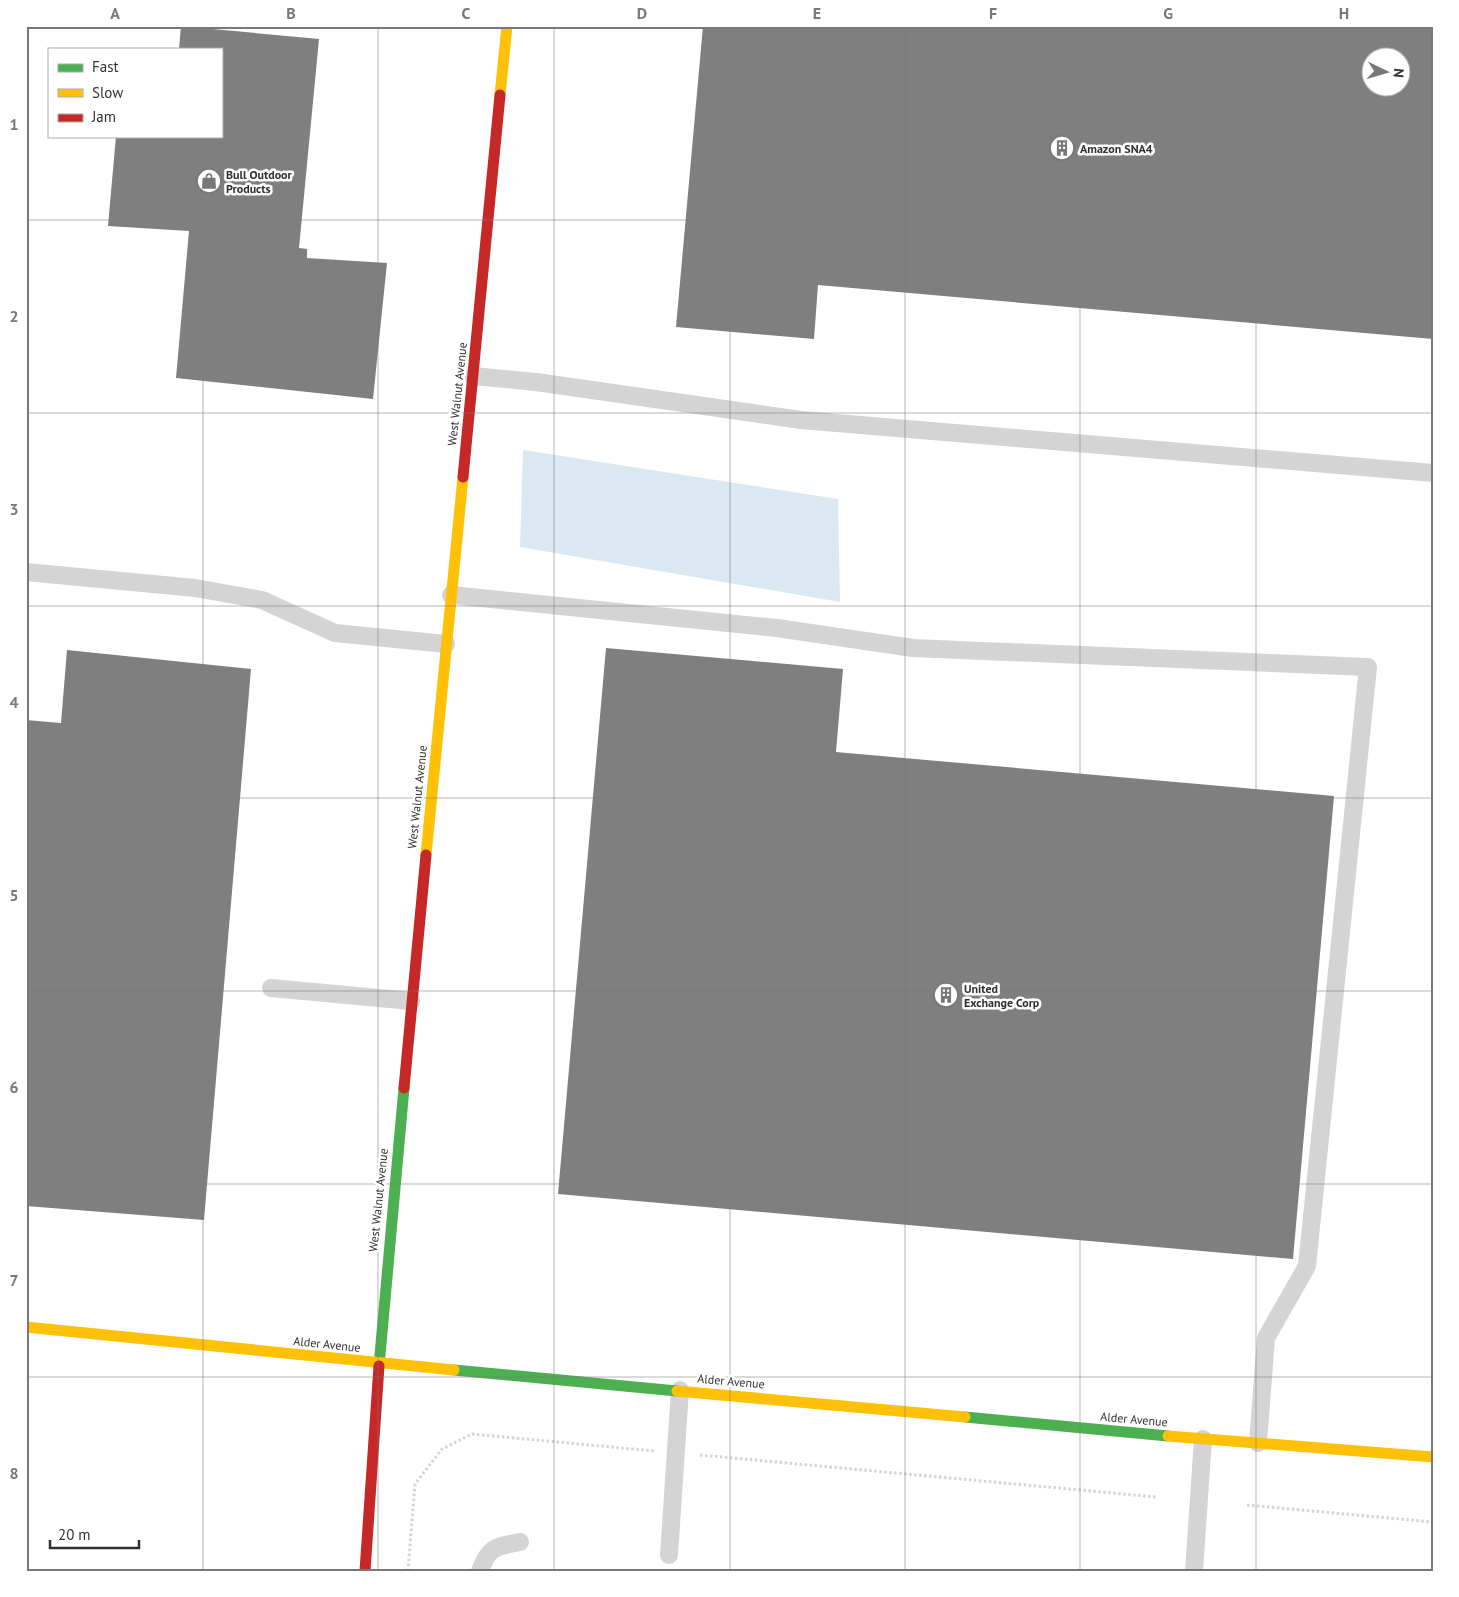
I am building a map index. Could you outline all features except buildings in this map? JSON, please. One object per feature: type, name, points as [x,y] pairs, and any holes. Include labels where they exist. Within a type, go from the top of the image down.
[{"type":"street","name":"West Walnut Avenue","points":[[365,1571],[378,1363],[411,1001],[507,26]]},
{"type":"street","name":"Alder Avenue","points":[[26,1327],[378,1363],[1203,1439],[1433,1457]]},
{"type":"lane","points":[[473,376],[536,382],[801,420],[1433,473]]},
{"type":"lane","points":[[26,572],[195,588],[262,600],[335,633],[446,644]]},
{"type":"lane","points":[[451,595],[777,628],[913,648],[1368,667],[1307,1266],[1266,1338],[1258,1443]]},
{"type":"lane","points":[[271,988],[411,1001]]},
{"type":"lane","points":[[669,1555],[680,1390]]},
{"type":"lane","points":[[1194,1571],[1203,1439]]},
{"type":"lane","points":[[480,1571],[486,1555],[496,1546],[520,1542]]},
{"type":"path","points":[[408,1571],[415,1484],[442,1449],[472,1434],[1156,1497]]},
{"type":"path","points":[[1247,1505],[1433,1522]]},
{"type":"shaded area","points":[[523,450],[838,499],[840,602],[520,547]]},
{"type":"traffic: fast","points":[[379,1366],[404,1088]]},
{"type":"traffic: fast","points":[[454,1370],[677,1391]]},
{"type":"traffic: fast","points":[[965,1417],[1168,1436]]},
{"type":"traffic: slow","points":[[500,95],[507,26]]},
{"type":"traffic: slow","points":[[426,855],[463,477]]},
{"type":"traffic: slow","points":[[26,1327],[454,1370]]},
{"type":"traffic: slow","points":[[677,1391],[965,1417]]},
{"type":"traffic: slow","points":[[1168,1436],[1433,1457]]},
{"type":"traffic: jam","points":[[463,477],[500,95]]},
{"type":"traffic: jam","points":[[404,1088],[426,855]]},
{"type":"traffic: jam","points":[[365,1571],[379,1366]]},
{"type":"place","name":"Amazon SNA4","points":[[1062,148]]},
{"type":"place","name":"Bull Outdoor Products","points":[[209,181]]},
{"type":"place","name":"United Exchange Corp","points":[[946,995]]}]
